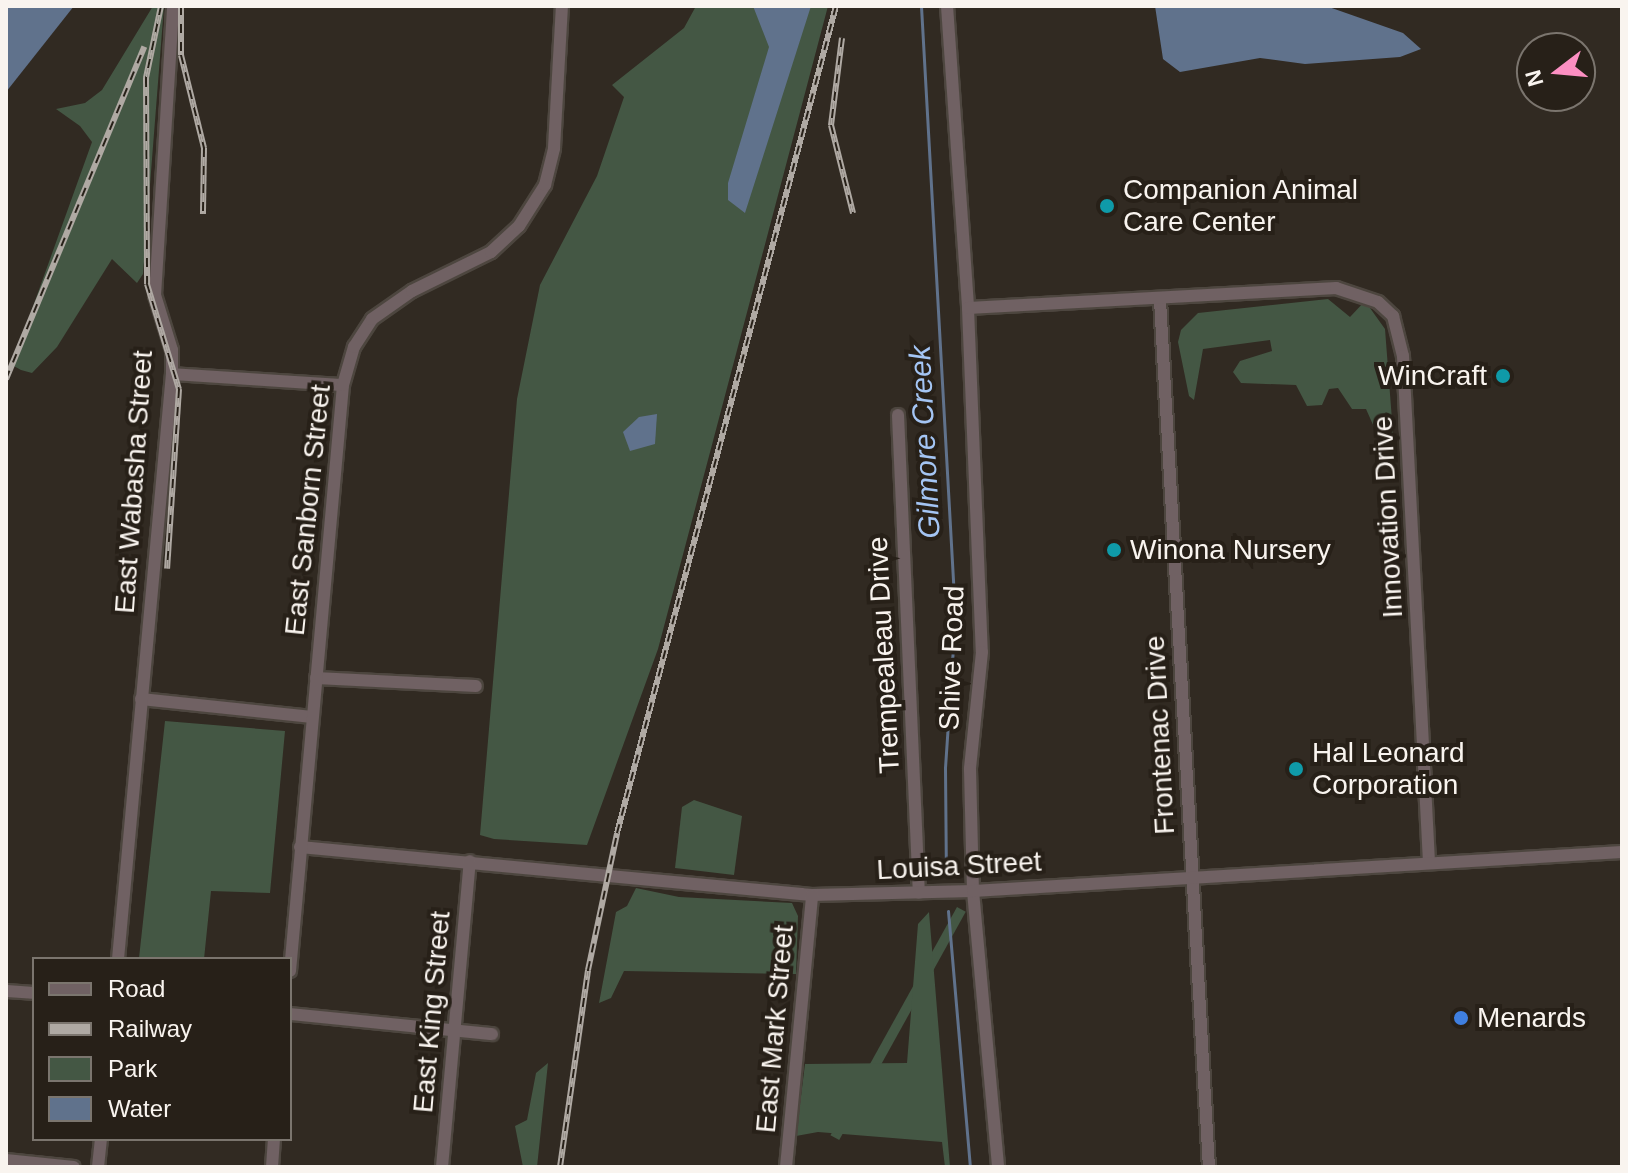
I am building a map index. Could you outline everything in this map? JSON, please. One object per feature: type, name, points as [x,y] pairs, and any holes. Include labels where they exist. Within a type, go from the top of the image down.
[{"type":"street","name":"East Sanborn Street","points":[[291,957],[343,385],[354,347],[372,319],[412,291],[491,252],[519,226],[545,185],[554,148],[562,6]]},
{"type":"street","name":"Shive Road","points":[[947,6],[968,308],[982,652],[970,769],[973,891],[998,1167]]},
{"type":"street","name":"East Wabasha Street","points":[[118,957],[172,374],[172,350],[155,295],[173,9]]},
{"type":"street","name":"Innovation Drive","points":[[968,308],[1160,300],[1336,288],[1378,302],[1393,316],[1404,364],[1429,862]]},
{"type":"street","name":"Frontenac Drive","points":[[1160,300],[1209,1167]]},
{"type":"street","points":[[172,374],[343,385]]},
{"type":"street","name":"Trempealeau Drive","points":[[898,415],[919,893]]},
{"type":"street","points":[[316,678],[476,686]]},
{"type":"street","points":[[141,699],[312,717]]},
{"type":"street","name":"Louisa Street","points":[[300,847],[812,895],[973,891],[1622,852]]},
{"type":"street","name":"East King Street","points":[[442,1167],[470,861]]},
{"type":"street","name":"East Mark Street","points":[[786,1167],[812,895]]},
{"type":"street","points":[[6,991],[32,993]]},
{"type":"street","points":[[292,1014],[492,1034]]},
{"type":"street","points":[[98,1167],[101,1141]]},
{"type":"street","points":[[272,1167],[274,1141]]},
{"type":"street","points":[[6,1160],[74,1167]]},
{"type":"green space","points":[[153,6],[164,6],[143,274],[137,283],[112,259],[57,347],[32,373],[21,370],[12,365],[92,142],[80,126],[56,109],[85,103],[102,90]]},
{"type":"green space","points":[[696,6],[828,6],[658,649],[587,845],[494,839],[480,835],[517,399],[540,285],[597,176],[624,97],[612,85],[684,28]]},
{"type":"green space","points":[[1328,299],[1350,317],[1365,301],[1385,329],[1395,459],[1379,456],[1378,436],[1366,409],[1352,409],[1338,388],[1329,389],[1322,405],[1307,406],[1296,385],[1241,383],[1233,372],[1240,361],[1272,351],[1270,340],[1203,349],[1194,400],[1189,396],[1178,342],[1181,330],[1198,313]]},
{"type":"green space","points":[[165,721],[285,731],[270,893],[211,891],[204,957],[139,957]]},
{"type":"green space","points":[[694,800],[742,816],[734,875],[675,868],[682,807]]},
{"type":"green space","points":[[636,888],[679,897],[792,903],[798,916],[796,974],[624,971],[611,998],[599,1003],[616,912],[627,906]]},
{"type":"green space","points":[[957,907],[966,912],[839,1140],[830,1135]]},
{"type":"green space","points":[[929,912],[950,1167],[945,1167],[942,1142],[818,1132],[796,1136],[805,1064],[907,1063],[918,924]]},
{"type":"green space","points":[[548,1063],[537,1167],[523,1167],[515,1126],[527,1120],[536,1073]]},
{"type":"water","points":[[6,6],[74,6],[6,92]]},
{"type":"water","points":[[753,6],[811,6],[745,213],[728,200],[728,183],[769,47]]},
{"type":"water","points":[[1155,6],[1326,6],[1403,33],[1421,49],[1400,57],[1305,64],[1260,58],[1180,72],[1163,59]]},
{"type":"water","points":[[657,414],[655,444],[630,451],[623,432],[639,417]]},
{"type":"waterway","name":"Gilmore Creek","points":[[921,6],[955,617],[945,768],[946,876]]},
{"type":"waterway","name":"Gilmore Creek","points":[[948,911],[970,1167]]},
{"type":"railway","points":[[161,6],[146,78],[147,284],[179,389],[167,569]]},
{"type":"railway","points":[[181,6],[181,55],[204,148],[203,214]]},
{"type":"railway","points":[[560,1167],[588,970],[617,833],[836,6]]},
{"type":"railway","points":[[842,38],[831,125],[853,213]]},
{"type":"railway","points":[[6,379],[144,47]]},
{"type":"place","name":"Companion Animal Care Center","points":[[1107,206]]},
{"type":"place","name":"WinCraft","points":[[1503,376]]},
{"type":"place","name":"Winona Nursery","points":[[1114,550]]},
{"type":"place","name":"Hal Leonard Corporation","points":[[1296,769]]},
{"type":"place","name":"Menards","points":[[1461,1018]]}]
